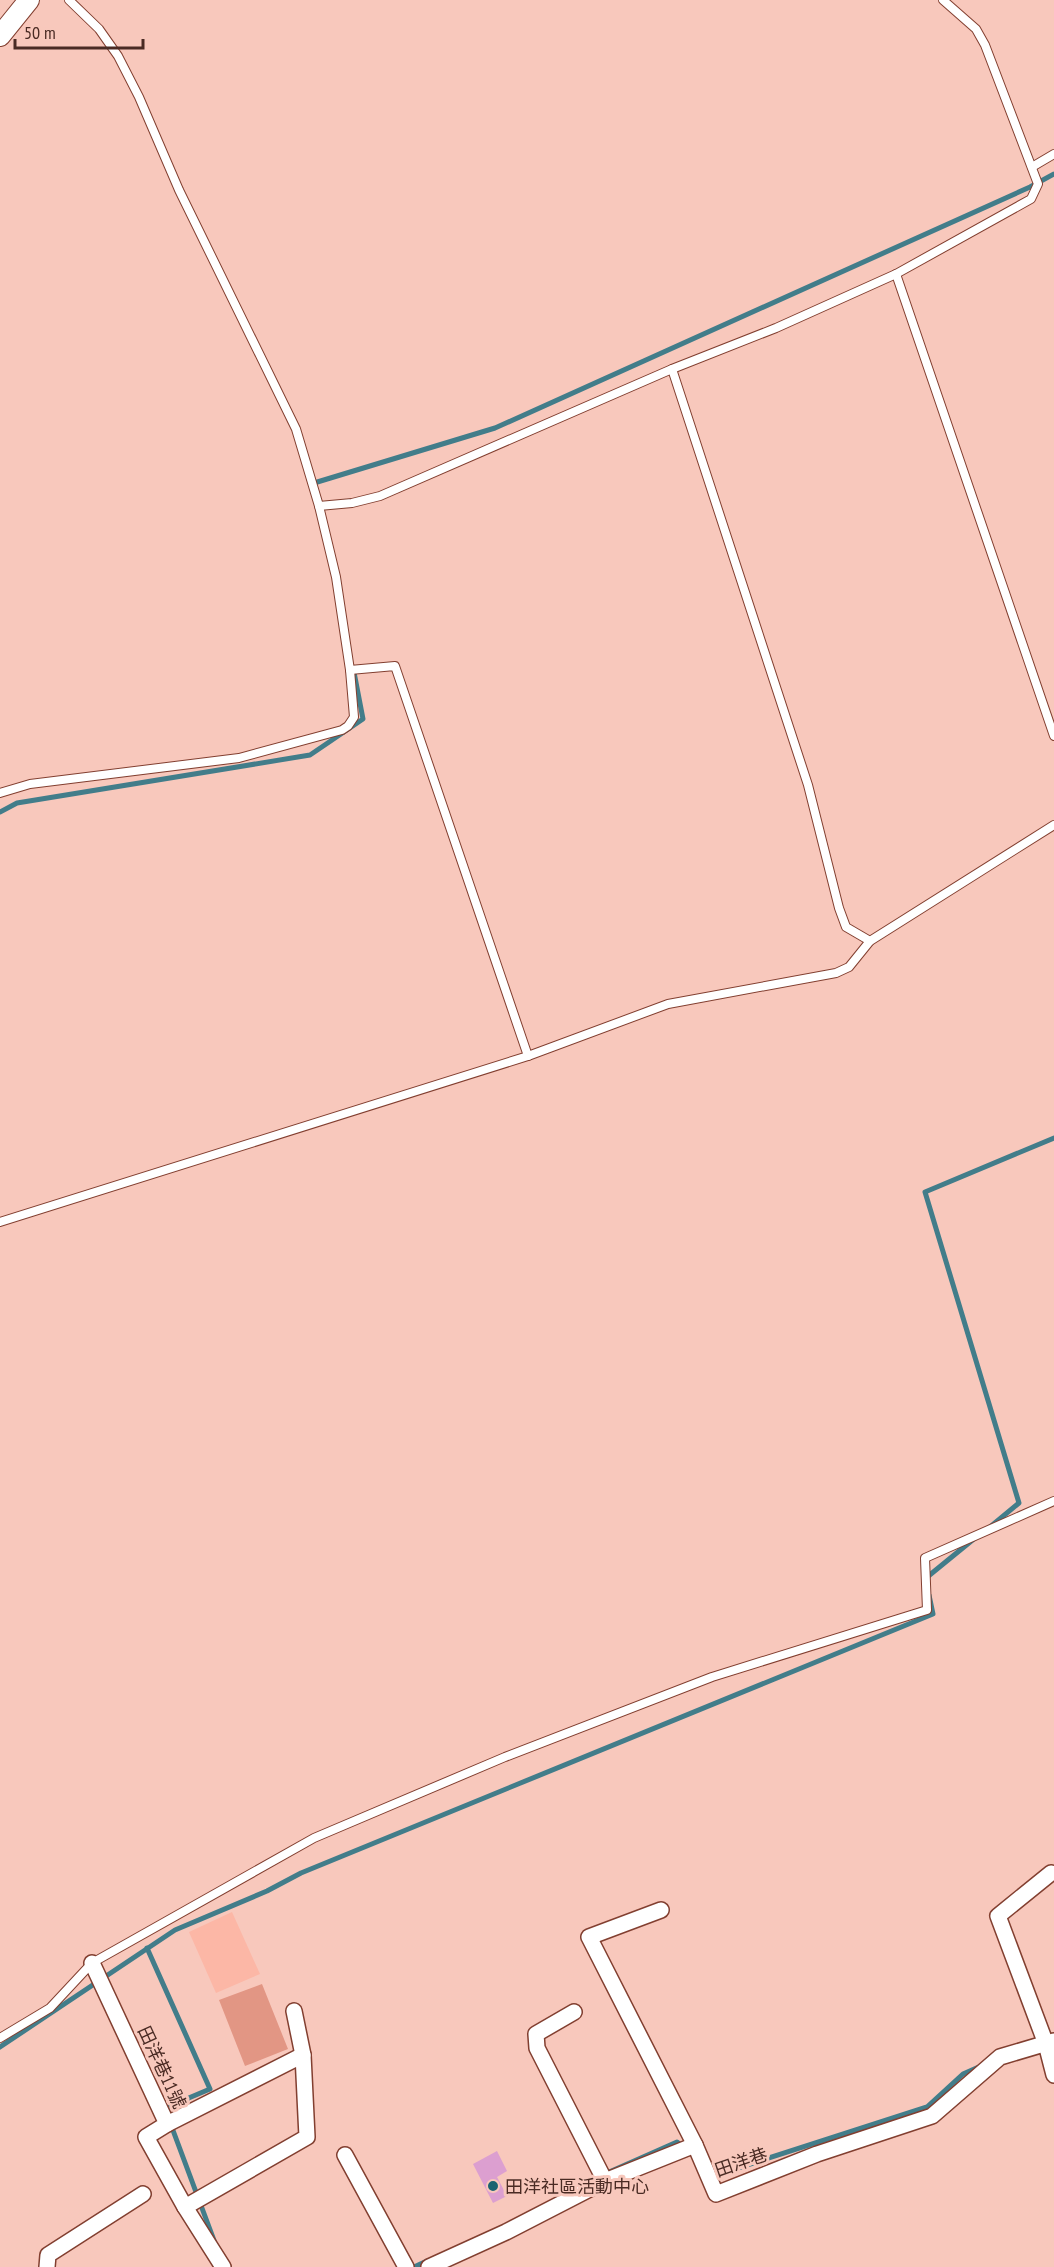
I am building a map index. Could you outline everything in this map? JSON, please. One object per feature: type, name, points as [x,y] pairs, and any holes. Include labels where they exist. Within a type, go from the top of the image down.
[{"type":"street","points":[[2,29],[29,0]]},
{"type":"street","points":[[1051,1873],[998,1916],[1050,2042],[1054,2075]]},
{"type":"street","points":[[661,1910],[589,1937],[695,2145]]},
{"type":"street","name":"田洋巷11號","points":[[92,1964],[167,2124],[146,2137],[185,2207],[223,2267]]},
{"type":"street","points":[[185,2207],[307,2137],[303,2055],[294,2011]]},
{"type":"street","points":[[574,2012],[536,2034],[537,2048],[605,2181]]},
{"type":"street","name":"田洋巷","points":[[438,2265],[605,2181],[695,2145],[716,2194],[817,2154],[932,2116],[1000,2057],[1050,2042]]},
{"type":"street","points":[[167,2124],[303,2055]]},
{"type":"street","points":[[345,2155],[406,2267]]},
{"type":"street","points":[[47,2267],[48,2254],[143,2194]]},
{"type":"lane","points":[[0,793],[30,784],[239,758],[342,730],[354,717],[350,670],[336,577],[319,506],[296,429],[179,190],[139,97],[106,37],[69,0]]},
{"type":"lane","points":[[319,506],[352,503],[380,496],[672,369],[776,328],[896,274],[1031,199],[1038,184],[981,37],[943,0]]},
{"type":"lane","points":[[1032,167],[1054,154]]},
{"type":"lane","points":[[896,274],[1054,736]]},
{"type":"lane","points":[[672,369],[808,785],[839,908],[846,927],[870,941]]},
{"type":"lane","points":[[350,670],[395,666],[528,1056]]},
{"type":"lane","points":[[0,1222],[528,1056],[668,1004],[836,973],[849,967],[870,941],[1054,825]]},
{"type":"lane","points":[[0,2038],[50,2008],[92,1964],[314,1838],[473,1771],[712,1677],[927,1610],[925,1558],[1054,1500]]},
{"type":"shaded area","points":[[232,1912],[260,1974],[216,1993],[189,1932]]},
{"type":"shaded area","points":[[262,1984],[288,2049],[245,2066],[219,2000]]},
{"type":"building","name":"田洋社區活動中心","points":[[497,2151],[507,2171],[497,2177],[507,2196],[493,2203],[473,2164]]},
{"type":"waterway","points":[[314,485],[314,483],[495,428],[1030,187],[1054,174]]},
{"type":"waterway","points":[[0,812],[17,803],[310,755],[363,719],[353,667]]},
{"type":"waterway","points":[[990,1527],[1019,1503],[925,1192],[1054,1138]]},
{"type":"waterway","points":[[926,1580],[975,1538]]},
{"type":"waterway","points":[[0,2047],[175,1930],[267,1891],[301,1873],[933,1614],[929,1595]]},
{"type":"waterway","points":[[147,1948],[210,2089],[165,2108],[166,2111]]},
{"type":"waterway","points":[[711,2174],[713,2176],[927,2107],[963,2074],[981,2066]]},
{"type":"waterway","points":[[171,2125],[215,2243]]},
{"type":"waterway","points":[[607,2173],[677,2142],[682,2146]]},
{"type":"waterway","points":[[414,2267],[427,2261]]},
{"type":"place","name":"田洋社區活動中心","points":[[493,2186]]}]
